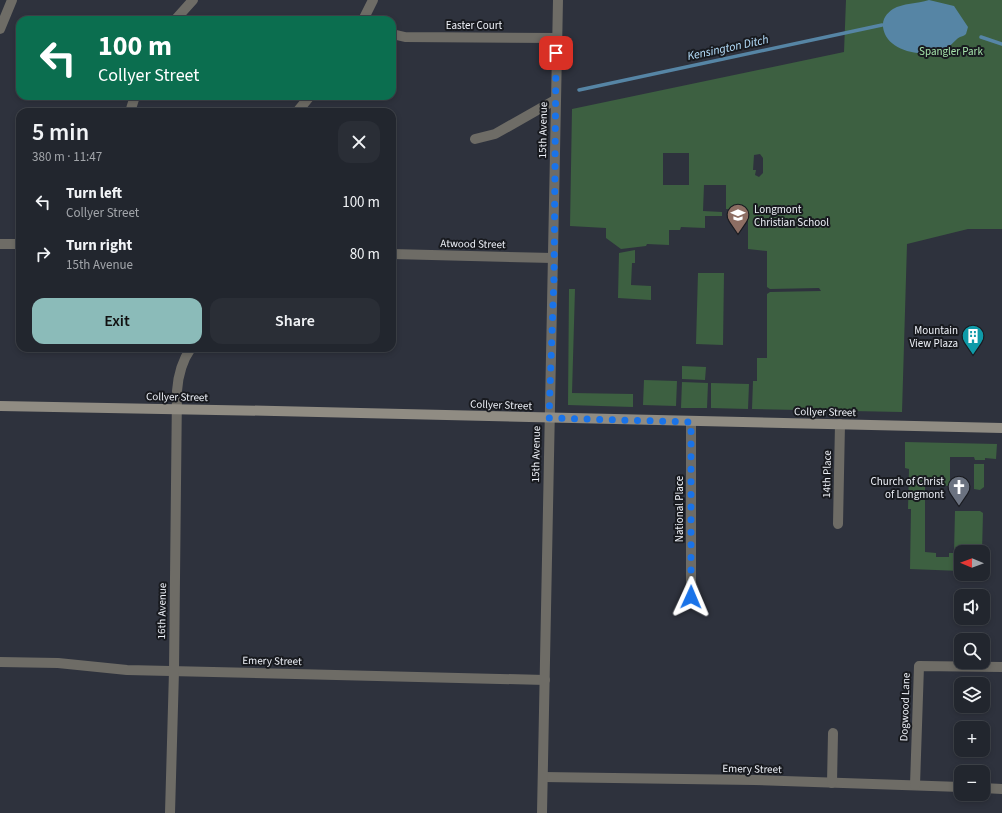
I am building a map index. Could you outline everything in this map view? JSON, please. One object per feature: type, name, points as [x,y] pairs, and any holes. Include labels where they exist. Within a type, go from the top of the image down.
[{"type":"street","points":[[0,29],[12,0]]},
{"type":"street","points":[[179,16],[193,0]]},
{"type":"street","points":[[365,16],[373,0]]},
{"type":"street","name":"15th Avenue","points":[[542,813],[558,0]]},
{"type":"street","name":"Easter Court","points":[[396,35],[405,37],[557,38]]},
{"type":"street","points":[[300,108],[307,100]]},
{"type":"street","points":[[475,139],[495,134],[556,100]]},
{"type":"street","points":[[0,244],[16,244]]},
{"type":"street","name":"Atwood Street","points":[[396,254],[553,258]]},
{"type":"street","name":"16th Avenue","points":[[170,813],[174,671],[176,409],[178,378],[189,352]]},
{"type":"street","name":"Collyer Street","points":[[0,406],[1002,428]]},
{"type":"street","name":"National Place","points":[[691,422],[691,597]]},
{"type":"street","name":"14th Place","points":[[838,524],[840,424]]},
{"type":"street","name":"Emery Street","points":[[0,662],[58,663],[127,670],[545,680]]},
{"type":"street","name":"Dogwood Lane","points":[[915,785],[919,666],[1002,667]]},
{"type":"street","points":[[832,783],[833,733]]},
{"type":"street","name":"Emery Street","points":[[543,777],[954,787]]},
{"type":"street","points":[[990,788],[1002,789]]},
{"type":"green space","name":"Longmont Christian School","points":[[846,0],[1002,0],[1002,229],[968,229],[907,244],[902,412],[752,409],[753,381],[757,381],[757,358],[767,358],[767,294],[770,292],[821,291],[819,288],[770,289],[767,287],[767,251],[748,249],[748,218],[739,217],[739,210],[726,209],[726,185],[704,185],[703,211],[722,212],[722,216],[705,216],[705,228],[681,227],[680,230],[669,230],[669,245],[647,244],[646,246],[621,249],[606,238],[606,228],[570,226],[572,109],[844,52]],"holes":[[[663,153],[689,153],[689,185],[663,185]],[[760,154],[763,158],[763,173],[759,177],[755,175],[756,170],[753,170],[754,155]]]},
{"type":"green space","points":[[635,250],[635,263],[632,263],[631,285],[651,286],[651,300],[618,298],[619,253]]},
{"type":"green space","points":[[698,273],[724,273],[723,345],[696,344]]},
{"type":"green space","points":[[569,289],[575,289],[572,393],[633,394],[633,407],[568,405]]},
{"type":"green space","points":[[682,366],[706,367],[705,380],[682,379]]},
{"type":"green space","points":[[644,380],[677,381],[676,406],[643,405]]},
{"type":"green space","points":[[682,382],[708,383],[707,408],[681,408]]},
{"type":"green space","points":[[711,383],[749,384],[748,409],[711,408]]},
{"type":"green space","points":[[905,442],[997,444],[996,459],[985,458],[985,460],[975,460],[974,457],[950,457],[950,486],[925,485],[925,552],[936,553],[936,557],[949,557],[949,553],[954,553],[954,571],[910,569],[911,509],[908,509],[909,469],[905,468]]},
{"type":"green space","points":[[974,464],[984,464],[984,487],[980,490],[974,489]]},
{"type":"green space","points":[[955,511],[980,511],[983,513],[982,545],[954,545]]},
{"type":"water","points":[[929,0],[954,6],[968,27],[966,34],[958,38],[946,49],[936,52],[917,53],[907,51],[891,42],[883,27],[883,21],[887,14],[897,7]]},
{"type":"waterway","name":"Kensington Ditch","points":[[579,90],[882,25]]},
{"type":"waterway","name":"Kensington Ditch","points":[[981,37],[1002,44]]},
{"type":"place","name":"Longmont Christian School","points":[[738,234]]},
{"type":"place","name":"Mountain View Plaza","points":[[973,356]]},
{"type":"place","name":"Church of Christ of Longmont","points":[[959,506]]},
{"type":"route","points":[[556,53],[554,276],[549,418],[691,422],[691,597]]},
{"type":"park label","name":"Spangler Park","points":[[951,51]]}]
